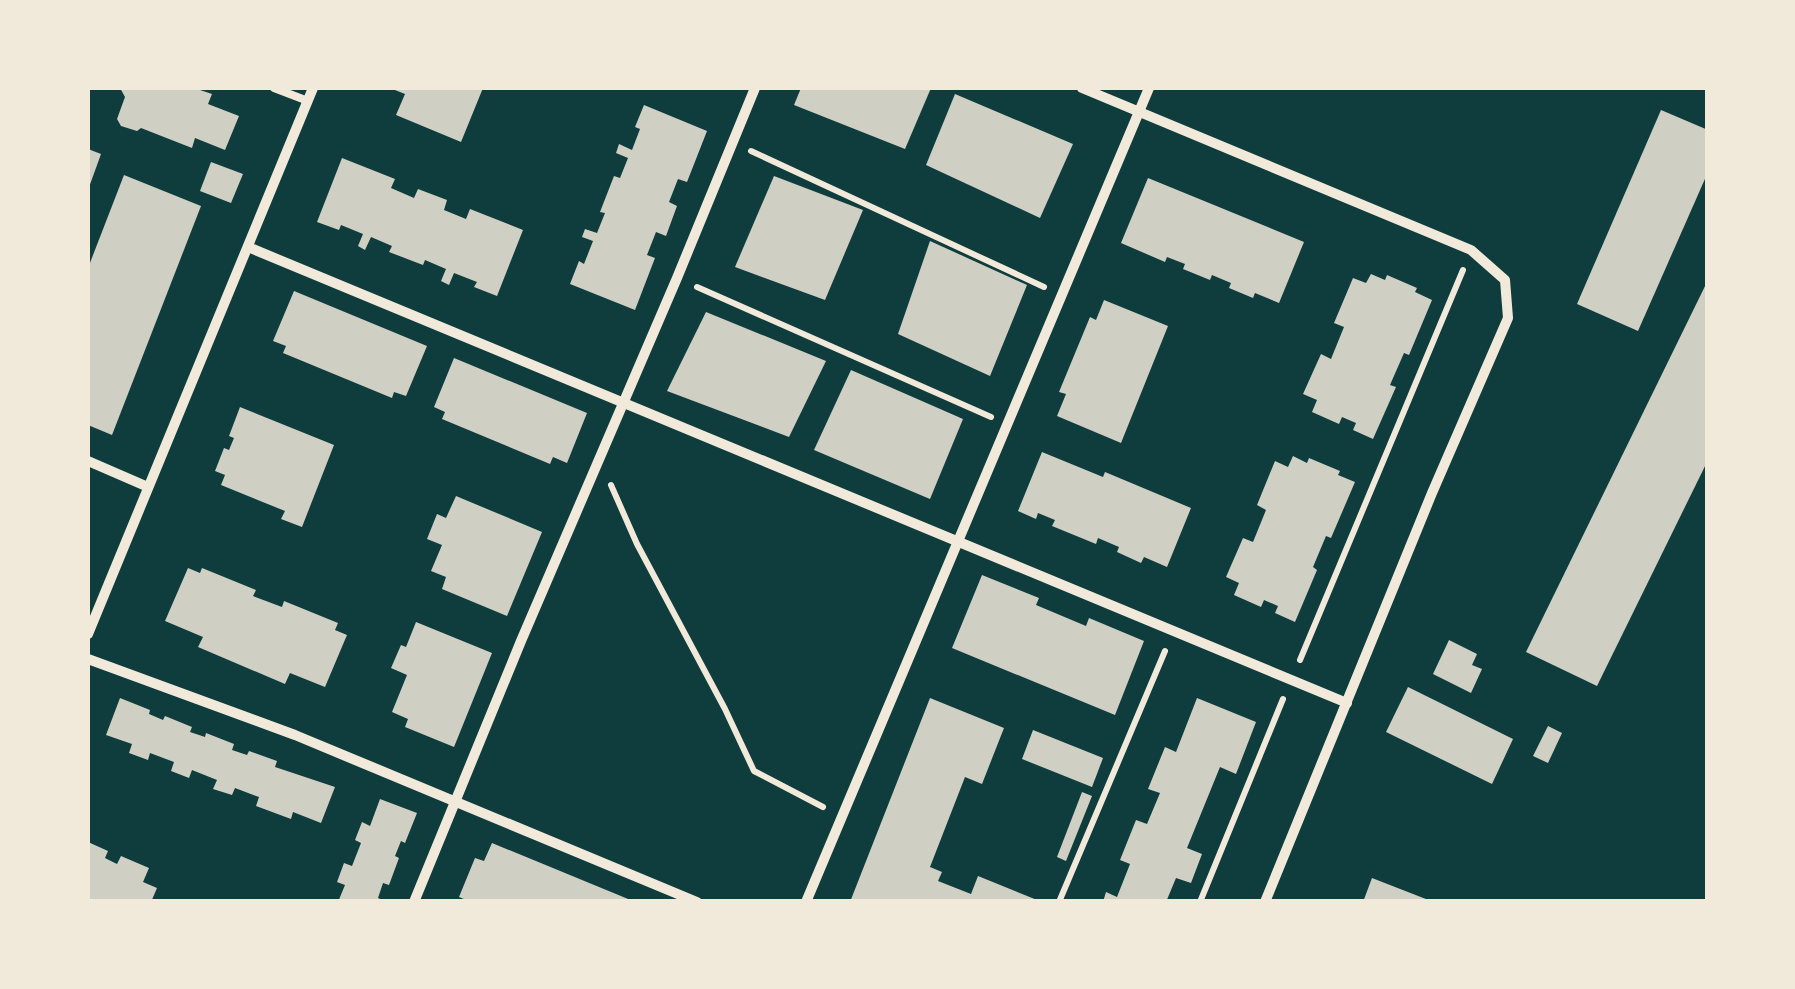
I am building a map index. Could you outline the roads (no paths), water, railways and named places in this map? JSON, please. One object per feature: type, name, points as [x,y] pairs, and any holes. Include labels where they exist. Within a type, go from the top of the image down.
[{"type":"street","points":[[88,634],[313,88]]},
{"type":"street","points":[[414,902],[755,88]]},
{"type":"street","points":[[1082,88],[1471,250],[1506,280],[1508,318],[1265,902]]},
{"type":"street","points":[[806,902],[1149,88]]},
{"type":"street","points":[[248,246],[1347,703]]},
{"type":"street","points":[[88,461],[148,487]]},
{"type":"street","points":[[88,659],[289,732],[696,902]]},
{"type":"lane","points":[[274,88],[308,102]]}]
